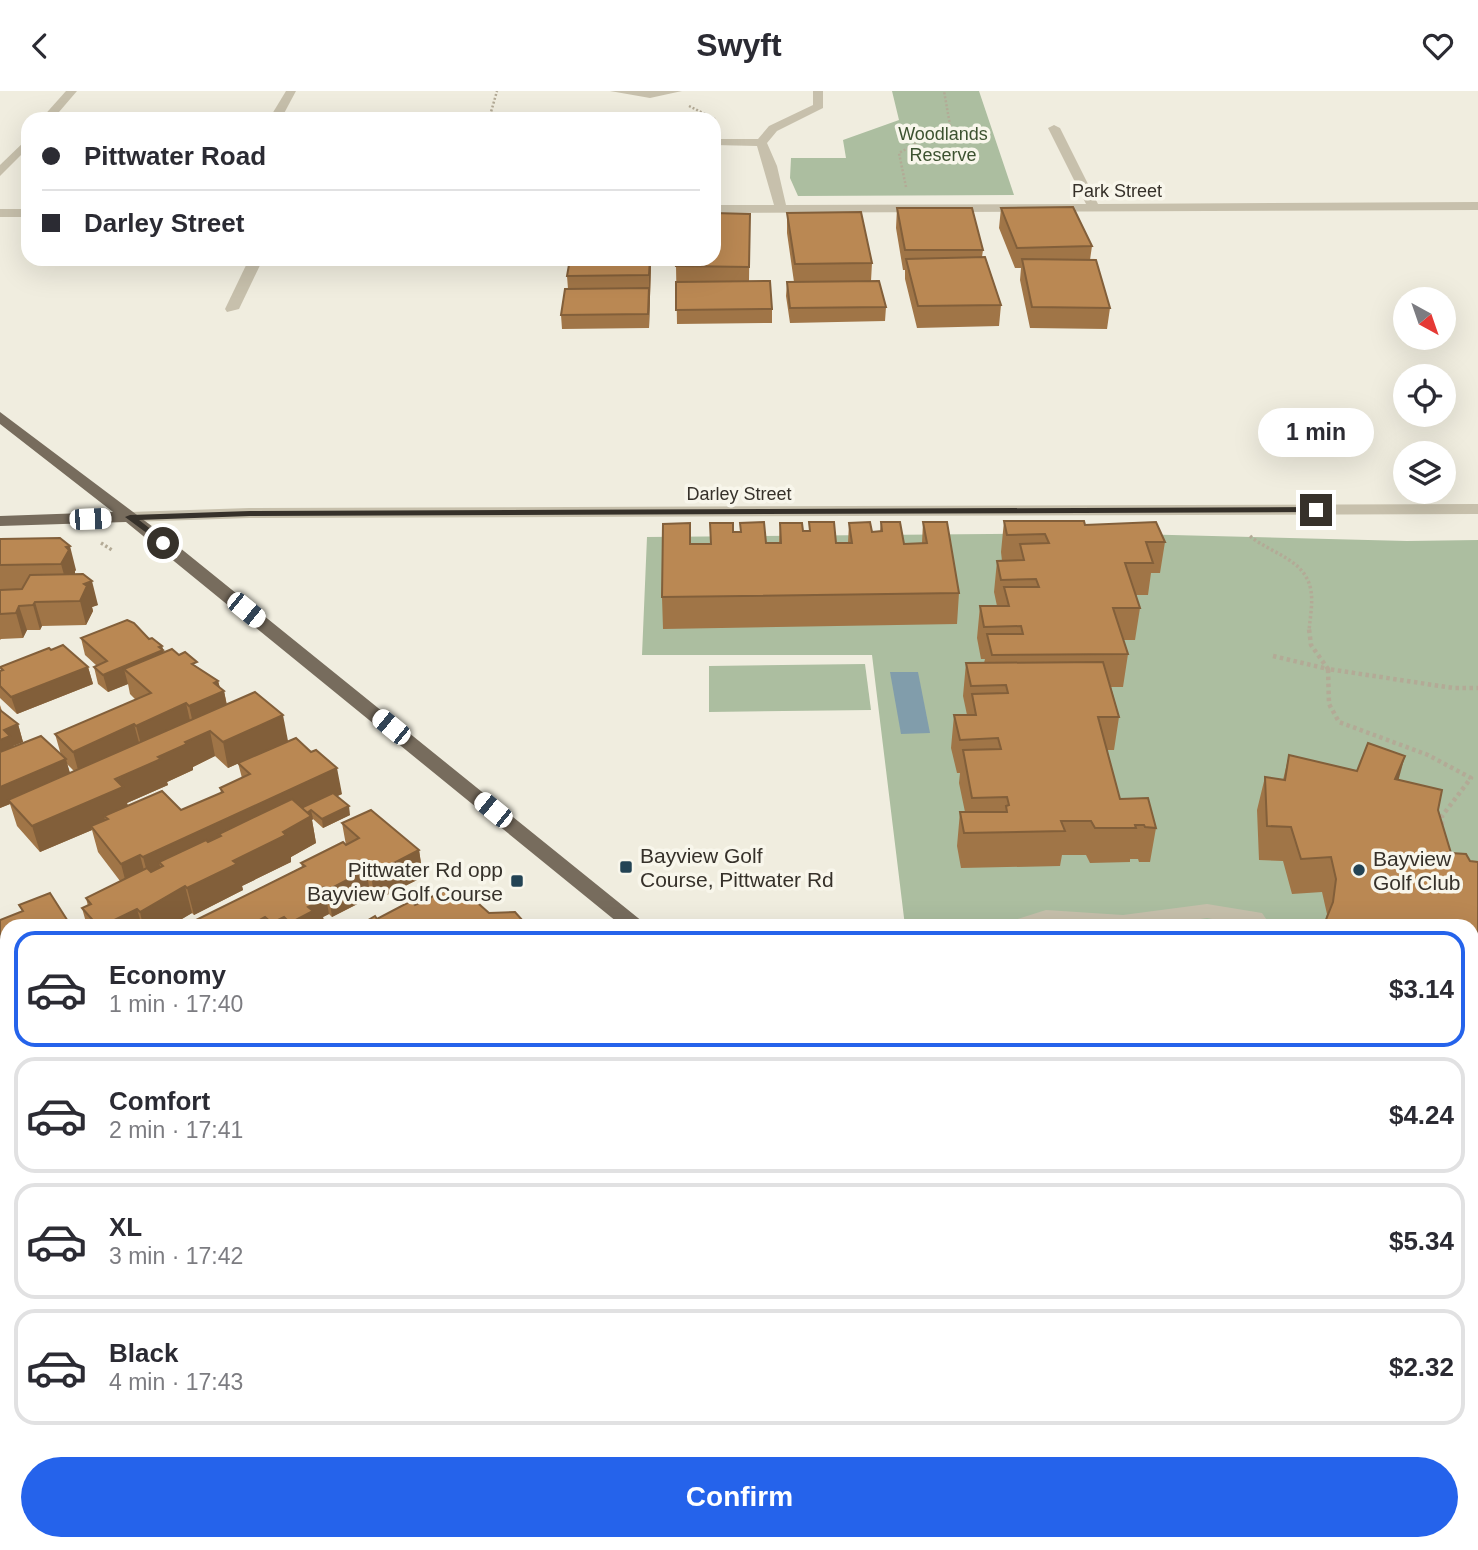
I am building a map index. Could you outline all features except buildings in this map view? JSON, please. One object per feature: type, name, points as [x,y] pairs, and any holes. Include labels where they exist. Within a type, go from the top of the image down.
[{"type":"main road","points":[[0,417],[130,517],[628,919]]},
{"type":"main road","name":"Darley Street","points":[[0,521],[130,517]]},
{"type":"street","points":[[53,112],[72,91]]},
{"type":"street","points":[[279,112],[291,91]]},
{"type":"street","points":[[615,91],[650,95],[677,91]]},
{"type":"street","points":[[761,143],[776,125],[813,112],[820,106],[818,91]]},
{"type":"street","points":[[1054,128],[1094,208]]},
{"type":"street","points":[[721,142],[761,143]]},
{"type":"street","points":[[761,143],[769,156],[770,172],[781,209]]},
{"type":"street","points":[[0,172],[21,149]]},
{"type":"street","name":"Park Street","points":[[721,209],[1478,206]]},
{"type":"street","points":[[0,213],[21,213]]},
{"type":"street","points":[[232,309],[253,266]]},
{"type":"street","name":"Darley Street","points":[[130,517],[250,513],[1478,509]]},
{"type":"street","points":[[1151,919],[1207,911],[1255,919]]},
{"type":"path","points":[[491,112],[497,91]]},
{"type":"path","points":[[910,208],[899,153],[950,125],[944,91]]},
{"type":"path","points":[[1250,536],[1258,544],[1290,561],[1307,578],[1311,592],[1307,632],[1317,655],[1328,669],[1329,702],[1332,714],[1339,722],[1428,755],[1471,778],[1442,816],[1441,837]]},
{"type":"path","points":[[1273,656],[1328,669],[1453,688],[1478,688]]},
{"type":"green space","name":"Woodlands Reserve","points":[[892,91],[979,91],[1014,195],[798,196],[790,178],[791,158],[846,158],[843,140],[899,120]]},
{"type":"green space","name":"Bayview Golf Club","points":[[1092,533],[1407,541],[1478,540],[1478,919],[904,919],[872,655],[642,655],[647,537]]},
{"type":"green space","points":[[865,664],[871,710],[709,712],[709,666]]},
{"type":"water","points":[[890,672],[918,672],[930,733],[901,734]]},
{"type":"place","name":"Bayview Golf Course, Pittwater Rd","points":[[626,867]]},
{"type":"place","name":"Bayview Golf Club","points":[[1359,870]]},
{"type":"place","name":"Pittwater Rd opp Bayview Golf Course","points":[[517,881]]},
{"type":"route","points":[[163,543],[130,517],[250,513],[452,515],[1316,510]]}]
